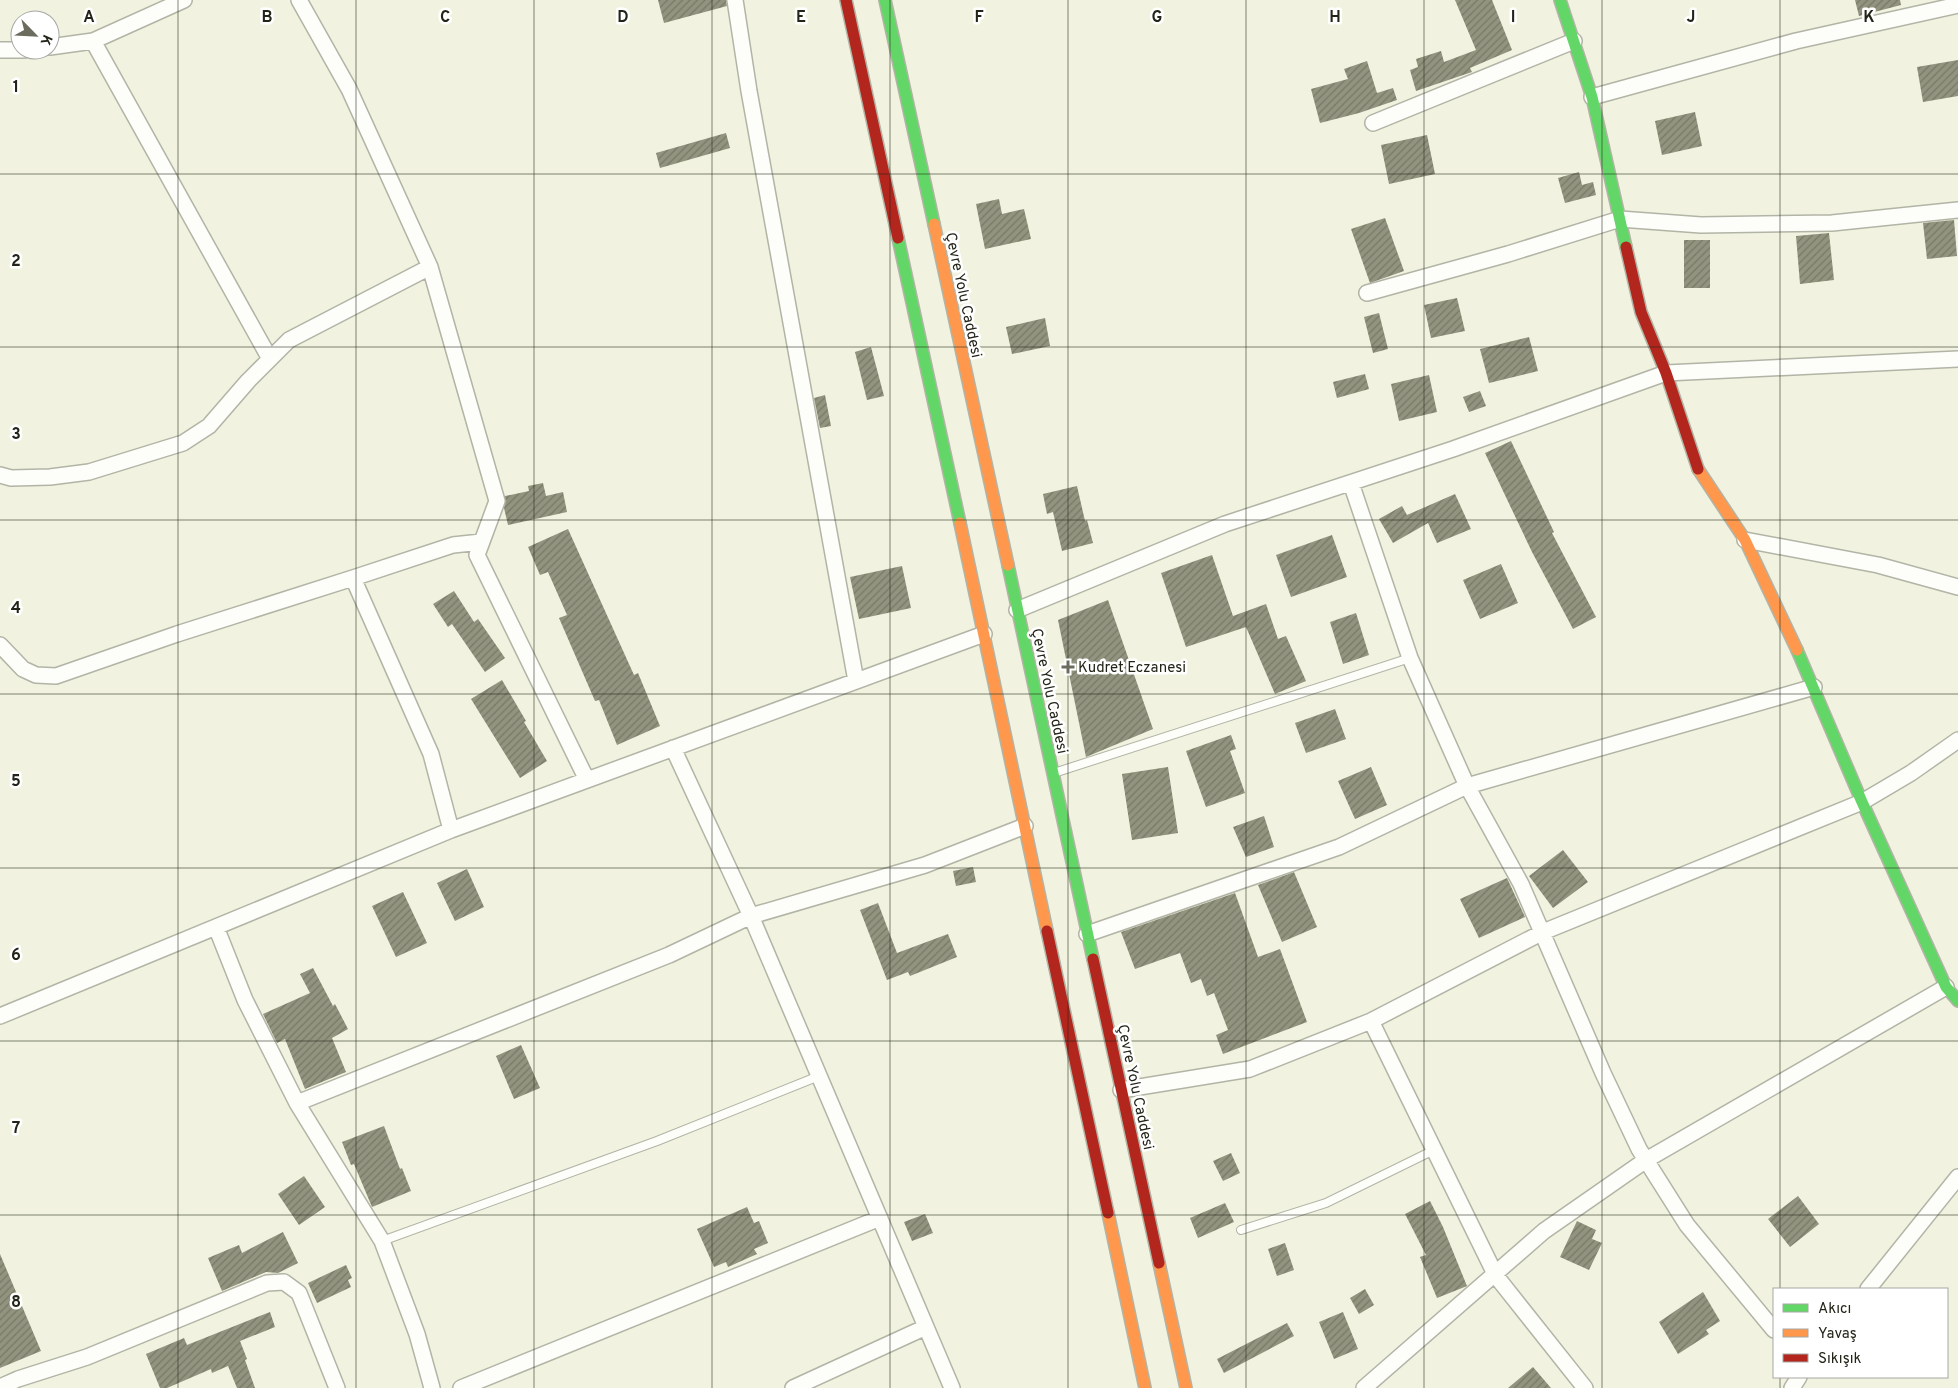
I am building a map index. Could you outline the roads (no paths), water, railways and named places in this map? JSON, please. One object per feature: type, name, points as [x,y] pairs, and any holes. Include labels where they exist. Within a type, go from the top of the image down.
[{"type":"main road","points":[[846,0],[1145,1388]]},
{"type":"main road","name":"Çevre Yolu Caddesi","points":[[885,0],[1186,1388]]},
{"type":"main road","points":[[1560,0],[1592,98],[1641,312],[1666,373],[1698,467],[1744,540],[1814,687],[1862,802],[1946,987],[1958,1001]]},
{"type":"street","points":[[60,46],[93,41],[184,0]]},
{"type":"street","points":[[299,0],[349,90],[430,267],[497,501],[477,556],[586,780]]},
{"type":"street","points":[[735,0],[750,101],[856,681]]},
{"type":"street","points":[[1592,98],[1796,41],[1958,4]]},
{"type":"street","points":[[93,41],[270,359]]},
{"type":"street","points":[[1373,123],[1574,42]]},
{"type":"street","points":[[1367,293],[1508,254],[1620,219],[1701,224],[1832,223],[1958,210]]},
{"type":"street","points":[[0,475],[11,478],[50,477],[89,472],[183,443],[209,426],[248,381],[289,340],[430,267]]},
{"type":"street","points":[[1017,610],[1225,524],[1453,449],[1666,373],[1958,358]]},
{"type":"street","points":[[1351,483],[1410,658],[1467,786],[1521,884],[1603,1073],[1646,1160],[1687,1225],[1773,1329]]},
{"type":"street","points":[[1744,540],[1878,565],[1958,587]]},
{"type":"street","points":[[0,645],[23,669],[36,675],[56,676],[177,634],[453,545],[481,542]]},
{"type":"street","points":[[354,578],[431,754],[451,830]]},
{"type":"street","points":[[0,1016],[451,830],[984,634]]},
{"type":"street","points":[[1087,934],[1339,847],[1467,786],[1814,687]]},
{"type":"street","points":[[1121,1090],[1250,1069],[1371,1022],[1543,932],[1862,802],[1911,773],[1958,740]]},
{"type":"street","points":[[672,748],[751,916],[952,1388]]},
{"type":"street","points":[[297,1103],[668,955],[751,916],[924,865],[1025,826]]},
{"type":"street","points":[[216,927],[245,1000],[297,1103],[382,1241],[417,1334],[432,1388]]},
{"type":"street","points":[[1364,1388],[1544,1231],[1646,1160],[1946,987]]},
{"type":"street","points":[[1371,1022],[1495,1274],[1585,1388]]},
{"type":"street","points":[[1869,1288],[1958,1177]]},
{"type":"street","points":[[461,1388],[880,1218]]},
{"type":"street","points":[[0,1387],[18,1379],[87,1357],[267,1283],[284,1282],[299,1293],[337,1388]]},
{"type":"street","points":[[793,1388],[926,1327]]},
{"type":"lane","points":[[1053,774],[1410,658]]},
{"type":"lane","points":[[382,1241],[657,1141],[819,1076]]},
{"type":"lane","points":[[1241,1230],[1326,1203],[1434,1150]]},
{"type":"place","name":"Kudret Eczanesi","points":[[1068,667]]}]
